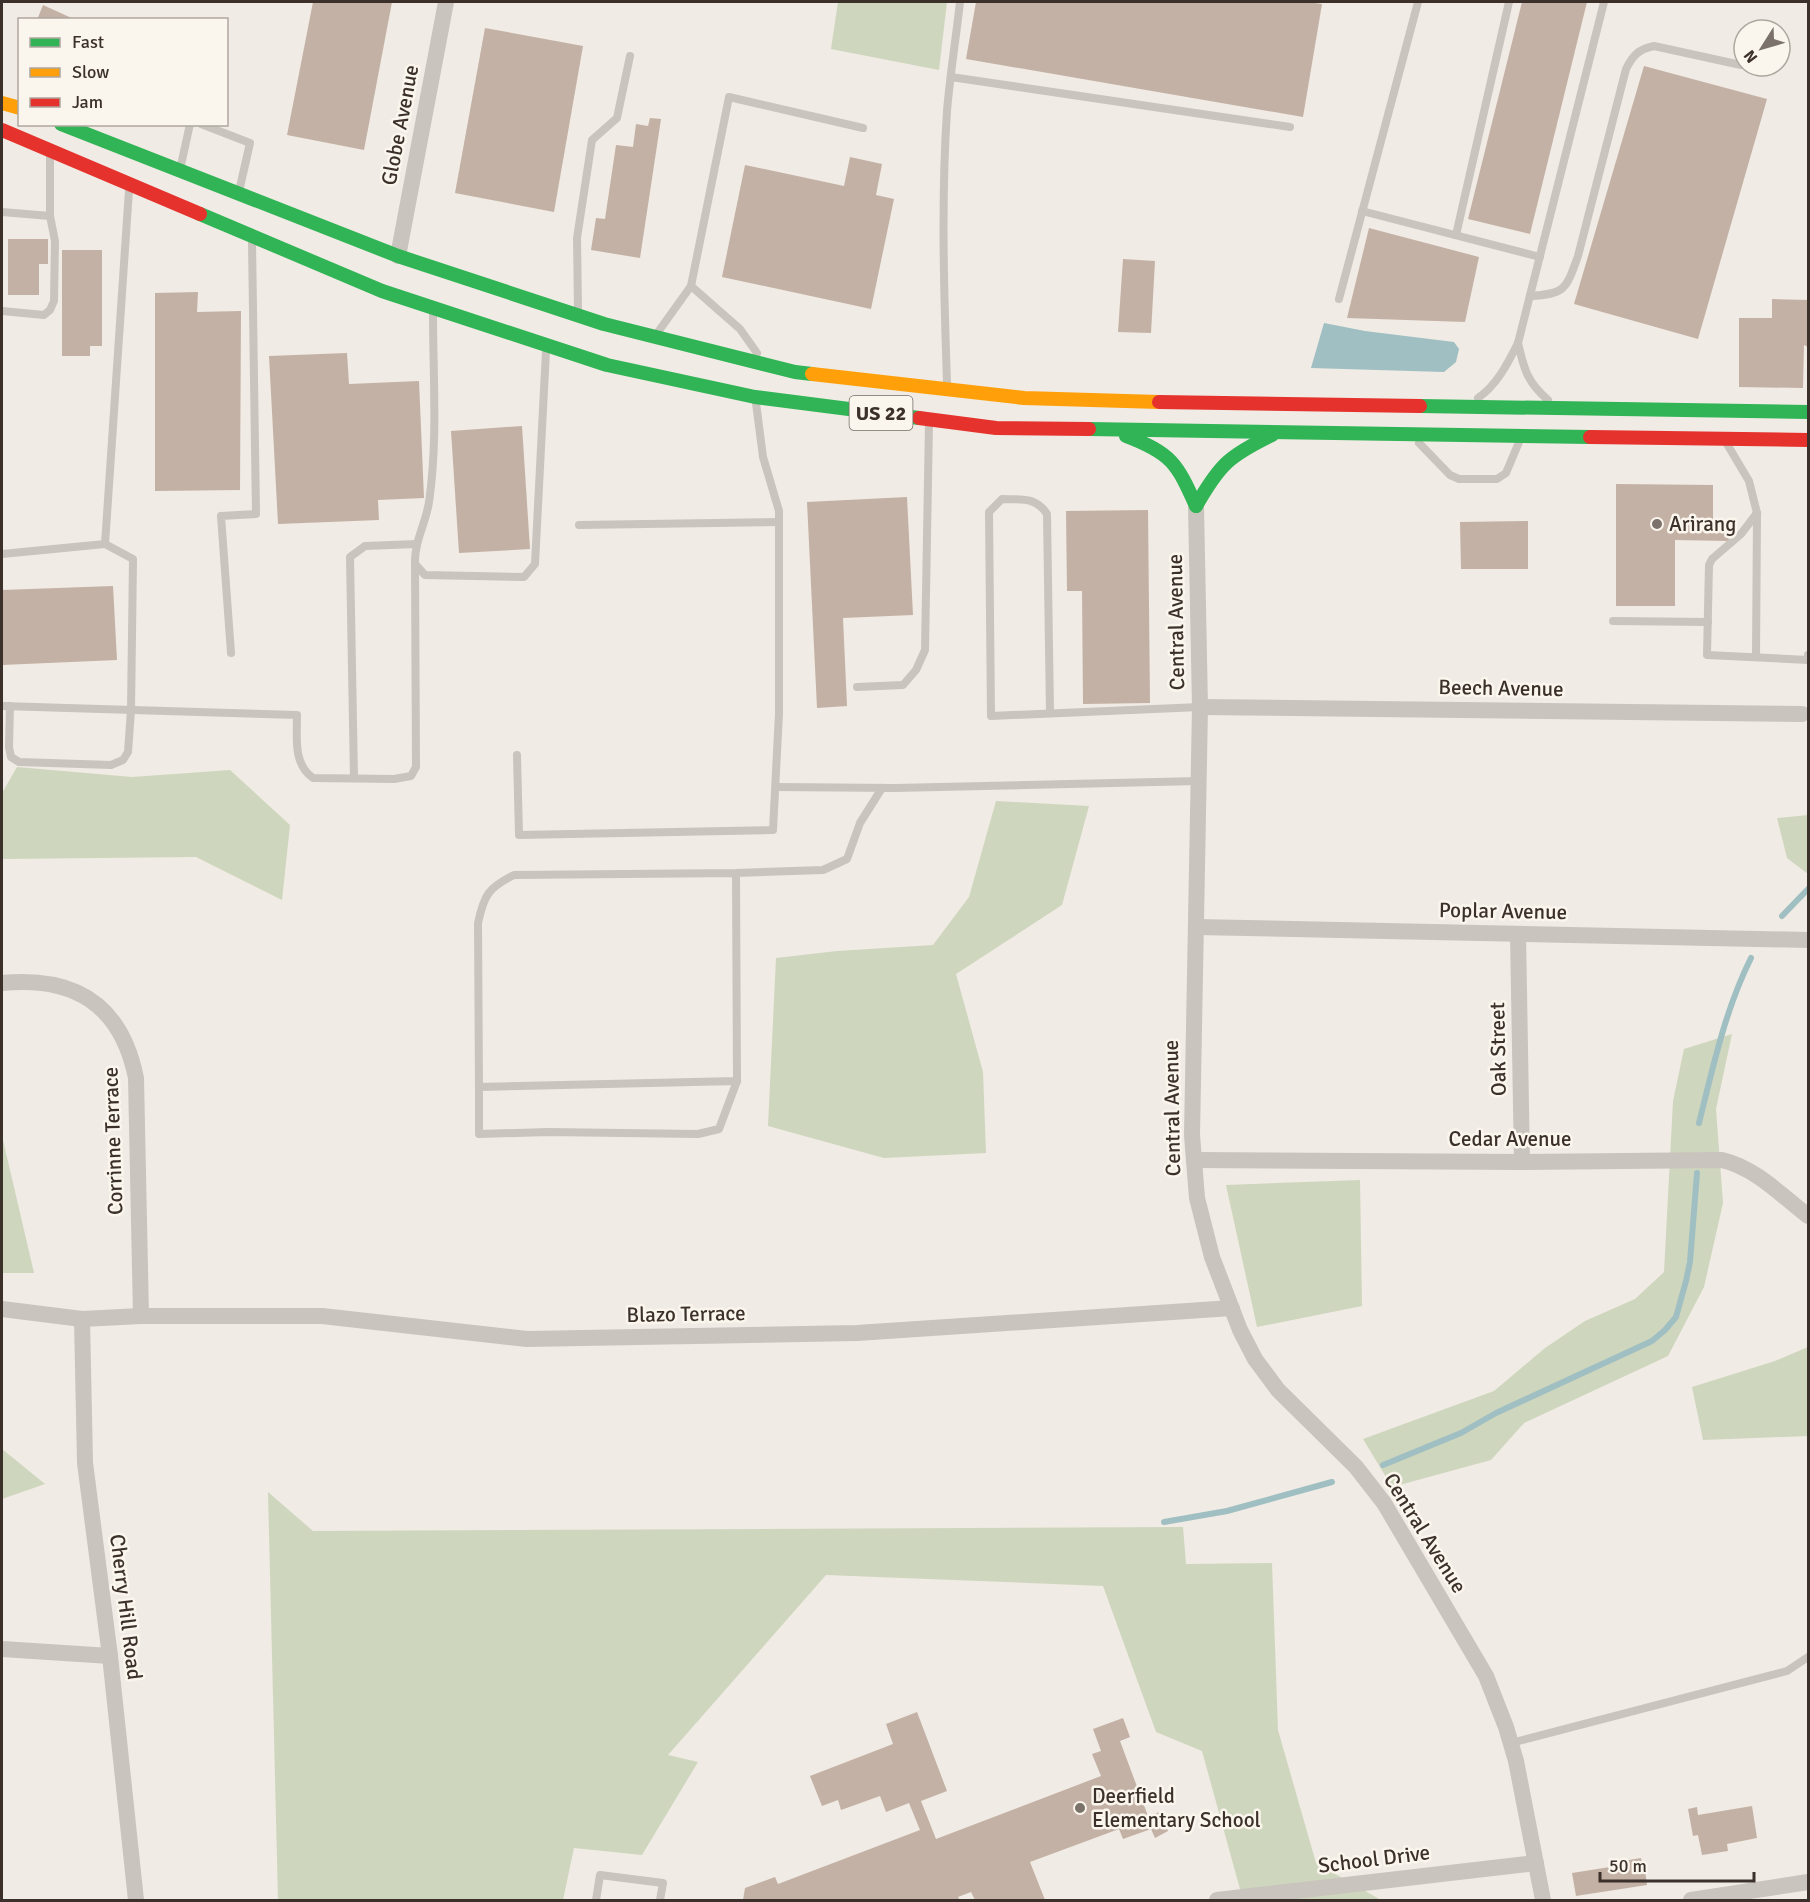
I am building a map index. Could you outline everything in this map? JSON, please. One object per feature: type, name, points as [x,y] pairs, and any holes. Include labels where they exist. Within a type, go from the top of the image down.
[{"type":"highway","points":[[2,102],[18,107]]},
{"type":"highway","name":"US 22","points":[[68,126],[105,137],[180,171],[399,256],[578,316],[795,372],[1024,398],[1179,403],[1809,412]]},
{"type":"highway","name":"US 22","points":[[2,130],[382,291],[607,365],[755,397],[996,428],[1809,440]]},
{"type":"highway","points":[[1110,430],[1164,452],[1181,472],[1196,506]]},
{"type":"highway","points":[[1196,506],[1218,467],[1238,452],[1279,432]]},
{"type":"street","name":"Globe Avenue","points":[[399,256],[446,2]]},
{"type":"street","name":"Central Avenue","points":[[1196,506],[1200,707],[1191,1135],[1197,1198],[1212,1257],[1240,1330],[1255,1359],[1278,1390],[1356,1467],[1384,1503],[1486,1676],[1511,1743],[1543,1900]]},
{"type":"street","name":"Beech Avenue","points":[[1200,707],[1802,714]]},
{"type":"street","name":"Poplar Avenue","points":[[1196,927],[1809,940]]},
{"type":"street","name":"Oak Street","points":[[1518,934],[1522,1162]]},
{"type":"street","name":"Corrinne Terrace","points":[[2,983],[24,981],[51,983],[72,990],[92,1001],[109,1016],[132,1056],[136,1078],[141,1316]]},
{"type":"street","name":"Cedar Avenue","points":[[1194,1160],[1522,1162],[1722,1160],[1738,1164],[1753,1173],[1809,1216]]},
{"type":"street","name":"Blazo Terrace","points":[[2,1309],[82,1319],[141,1316],[322,1316],[527,1339],[857,1333],[1232,1308]]},
{"type":"street","name":"Cherry Hill Road","points":[[82,1319],[85,1463],[110,1656],[136,1900]]},
{"type":"street","points":[[2,1649],[110,1656]]},
{"type":"street","name":"School Drive","points":[[1217,1900],[1536,1863]]},
{"type":"street","points":[[1691,1900],[1809,1882]]},
{"type":"lane","points":[[948,389],[944,232],[946,138],[960,2]]},
{"type":"lane","points":[[1339,299],[1418,2]]},
{"type":"lane","points":[[1456,235],[1509,2]]},
{"type":"lane","points":[[1465,407],[1487,392],[1507,364],[1518,343],[1604,2]]},
{"type":"lane","points":[[1530,296],[1556,294],[1569,283],[1626,69],[1633,56],[1640,50],[1654,46],[1732,63]]},
{"type":"lane","points":[[578,316],[577,238],[592,140],[617,118],[630,56]]},
{"type":"lane","points":[[951,77],[1290,127]]},
{"type":"lane","points":[[654,337],[691,286],[729,97],[863,129]]},
{"type":"lane","points":[[180,171],[190,126]]},
{"type":"lane","points":[[206,126],[250,143],[239,194]]},
{"type":"lane","points":[[2,311],[44,315],[50,310],[54,301],[55,240],[50,216],[50,150]]},
{"type":"lane","points":[[105,544],[130,184]]},
{"type":"lane","points":[[1362,210],[1540,257]]},
{"type":"lane","points":[[2,212],[50,216]]},
{"type":"lane","points":[[231,652],[221,516],[256,514],[252,236]]},
{"type":"lane","points":[[691,286],[740,330],[766,365]]},
{"type":"lane","points":[[2,554],[105,544],[133,559],[131,710],[128,752],[123,760],[111,765],[19,762],[11,757],[6,706],[131,710],[297,715],[298,757],[304,772],[314,778],[394,779],[411,777],[416,767],[415,564],[417,544],[429,504],[434,439],[433,308]]},
{"type":"lane","points":[[1518,343],[1530,382],[1557,408]]},
{"type":"lane","points":[[415,564],[425,574],[524,577],[534,564],[546,345]]},
{"type":"lane","points":[[517,755],[519,835],[773,830],[779,713],[779,511],[763,457],[755,397]]},
{"type":"lane","points":[[857,687],[903,685],[916,670],[925,650],[930,420]]},
{"type":"lane","points":[[1411,434],[1450,475],[1459,479],[1502,477],[1506,473],[1521,436]]},
{"type":"lane","points":[[1724,439],[1749,481],[1757,513],[1756,657]]},
{"type":"lane","points":[[1050,713],[1047,514],[1041,505],[1031,500],[1002,499],[989,512],[991,716],[1200,707]]},
{"type":"lane","points":[[1757,513],[1741,534],[1712,559],[1709,566],[1707,655],[1808,660],[1809,655]]},
{"type":"lane","points":[[579,525],[779,522]]},
{"type":"lane","points":[[354,778],[350,557],[364,546],[417,544]]},
{"type":"lane","points":[[1613,621],[1708,622]]},
{"type":"lane","points":[[776,787],[882,788],[1199,781]]},
{"type":"lane","points":[[736,873],[737,1081],[719,1129],[698,1134],[548,1132],[479,1134],[478,923],[483,900],[494,885],[514,875],[823,870],[847,859],[860,823],[882,788]]},
{"type":"lane","points":[[479,1087],[737,1081]]},
{"type":"lane","points":[[1511,1743],[1787,1671],[1809,1657]]},
{"type":"lane","points":[[596,1900],[600,1875],[663,1883],[660,1900]]},
{"type":"green space","points":[[838,2],[947,2],[939,70],[831,49]]},
{"type":"green space","points":[[17,767],[132,777],[230,770],[290,825],[282,900],[196,857],[2,859],[2,793]]},
{"type":"green space","points":[[996,801],[1089,806],[1062,905],[956,974],[983,1072],[986,1153],[884,1158],[768,1126],[776,958],[837,951],[933,945],[969,897]]},
{"type":"green space","points":[[1808,815],[1808,874],[1787,858],[1777,818]]},
{"type":"green space","points":[[1732,1034],[1716,1109],[1723,1203],[1704,1287],[1668,1356],[1524,1423],[1491,1460],[1392,1487],[1363,1439],[1494,1391],[1545,1348],[1585,1321],[1635,1299],[1664,1272],[1673,1101],[1684,1049]]},
{"type":"green space","points":[[3,1140],[34,1273],[2,1273]]},
{"type":"green space","points":[[1360,1180],[1362,1306],[1257,1327],[1226,1185]]},
{"type":"green space","points":[[1808,1347],[1808,1436],[1703,1440],[1692,1387],[1775,1361]]},
{"type":"green space","points":[[2,1449],[45,1484],[2,1499]]},
{"type":"green space","points":[[268,1492],[313,1531],[1183,1527],[1186,1564],[1272,1563],[1278,1730],[1316,1863],[1381,1900],[1243,1900],[1202,1751],[1156,1732],[1103,1586],[826,1575],[668,1755],[698,1762],[642,1855],[574,1848],[563,1900],[278,1900]]},
{"type":"water","points":[[1324,323],[1365,331],[1454,342],[1459,349],[1456,362],[1444,372],[1311,368]]},
{"type":"building","points":[[313,2],[392,2],[364,150],[287,135]]},
{"type":"building","points":[[976,2],[1308,2],[1322,4],[1303,117],[966,59]]},
{"type":"building","points":[[1522,2],[1587,2],[1530,234],[1468,219]]},
{"type":"building","points":[[43,5],[72,18],[38,18]]},
{"type":"building","points":[[485,28],[583,46],[554,212],[455,193]]},
{"type":"building","points":[[1644,66],[1767,99],[1698,339],[1574,304]]},
{"type":"building","points":[[650,118],[661,119],[640,258],[591,250],[596,218],[605,219],[616,145],[633,147],[636,124],[648,126]]},
{"type":"building","points":[[850,157],[882,164],[876,195],[894,199],[871,309],[722,277],[745,165],[844,186]]},
{"type":"building","points":[[1369,228],[1479,257],[1465,322],[1347,318]]},
{"type":"building","points":[[8,239],[48,239],[48,264],[39,264],[39,295],[8,295]]},
{"type":"building","points":[[62,250],[102,250],[102,346],[90,346],[90,356],[62,356]]},
{"type":"building","points":[[1123,259],[1155,261],[1151,333],[1118,332]]},
{"type":"building","points":[[198,292],[197,312],[241,311],[240,490],[155,491],[155,293]]},
{"type":"building","points":[[1772,299],[1808,300],[1808,347],[1804,345],[1803,388],[1739,387],[1739,318],[1772,318]]},
{"type":"building","points":[[347,353],[349,384],[419,381],[424,498],[378,500],[379,520],[278,524],[269,356]]},
{"type":"building","points":[[522,426],[530,549],[459,553],[451,431]]},
{"type":"building","points":[[1616,484],[1713,485],[1713,520],[1729,521],[1729,541],[1675,540],[1675,606],[1616,606]]},
{"type":"building","points":[[907,497],[913,615],[843,618],[847,706],[817,708],[807,502]]},
{"type":"building","points":[[1148,510],[1150,703],[1083,704],[1082,591],[1067,591],[1066,511]]},
{"type":"building","points":[[1528,521],[1528,569],[1461,569],[1460,522]]},
{"type":"building","points":[[113,586],[117,660],[2,665],[2,590]]},
{"type":"building","name":"Deerfield Elementary School","points":[[917,1712],[947,1791],[921,1801],[936,1839],[1101,1776],[1092,1754],[1101,1751],[1093,1729],[1123,1718],[1130,1737],[1120,1741],[1148,1816],[1160,1812],[1168,1831],[1155,1838],[1151,1829],[1123,1839],[1119,1829],[1030,1862],[1045,1900],[975,1900],[971,1892],[958,1897],[960,1900],[743,1900],[745,1888],[775,1877],[778,1884],[920,1830],[909,1803],[886,1812],[880,1796],[841,1810],[838,1800],[822,1806],[810,1776],[893,1744],[886,1724]]},
{"type":"building","points":[[1752,1806],[1757,1838],[1727,1844],[1728,1851],[1702,1855],[1698,1835],[1693,1836],[1688,1809],[1697,1807],[1698,1815]]},
{"type":"building","points":[[1641,1858],[1644,1863],[1647,1885],[1576,1896],[1572,1873],[1610,1867],[1610,1863]]},
{"type":"waterway","points":[[1782,916],[1808,889]]},
{"type":"waterway","points":[[1699,1123],[1727,1018],[1751,958]]},
{"type":"waterway","points":[[1383,1465],[1461,1433],[1496,1413],[1652,1341],[1665,1330],[1676,1317],[1690,1262],[1697,1173]]},
{"type":"waterway","points":[[1164,1522],[1227,1511],[1332,1482]]},
{"type":"traffic: fast","points":[[66,126],[398,256],[604,324],[795,372],[812,374]]},
{"type":"traffic: fast","points":[[200,214],[382,291],[607,365],[755,397],[919,418]]},
{"type":"traffic: fast","points":[[1420,406],[1808,412]]},
{"type":"traffic: fast","points":[[1089,429],[1590,437]]},
{"type":"traffic: fast","points":[[1196,506],[1212,480],[1227,463],[1245,449],[1272,435]]},
{"type":"traffic: fast","points":[[1126,436],[1153,448],[1171,461],[1196,506]]},
{"type":"traffic: slow","points":[[2,103],[18,107]]},
{"type":"traffic: slow","points":[[812,374],[1024,398],[1159,402]]},
{"type":"traffic: jam","points":[[2,130],[200,214]]},
{"type":"traffic: jam","points":[[1159,402],[1420,406]]},
{"type":"traffic: jam","points":[[919,418],[996,428],[1089,429]]},
{"type":"traffic: jam","points":[[1590,437],[1808,440]]},
{"type":"place","name":"Arirang","points":[[1657,524]]},
{"type":"place","name":"Deerfield Elementary School","points":[[1080,1808]]}]
